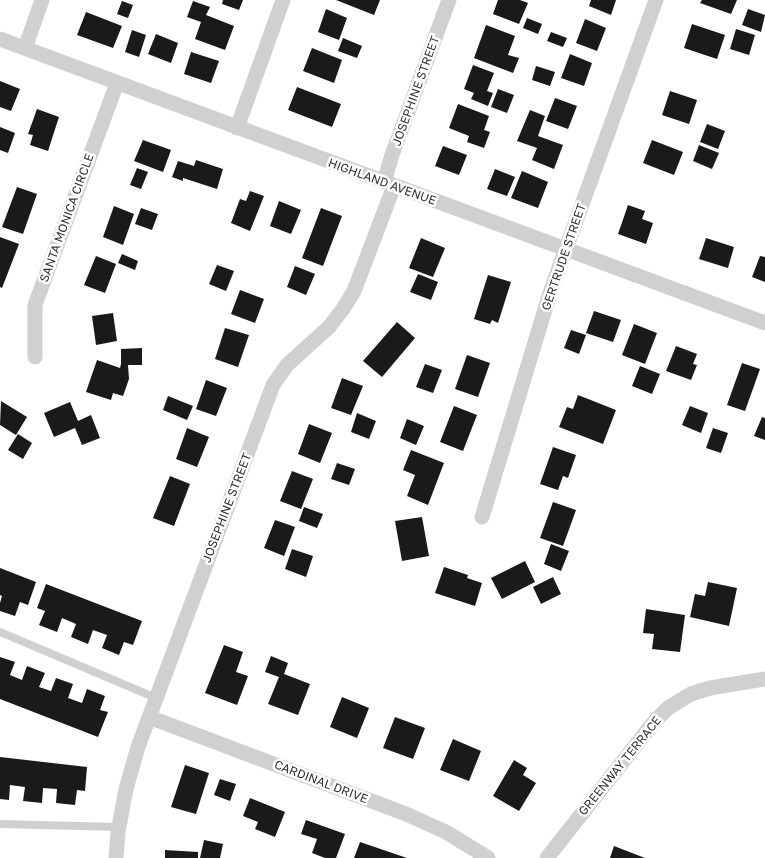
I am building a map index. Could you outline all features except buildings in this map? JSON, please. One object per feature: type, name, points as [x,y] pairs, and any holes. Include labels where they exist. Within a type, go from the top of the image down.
[{"type":"street","points":[[25,48],[42,0]]},
{"type":"street","points":[[237,128],[283,0]]},
{"type":"street","name":"JOSEPHINE STREET","points":[[116,858],[126,789],[138,747],[273,385],[287,365],[329,327],[354,291],[389,184],[392,155],[449,0]]},
{"type":"street","name":"GERTRUDE STREET","points":[[482,517],[550,293],[656,0]]},
{"type":"street","name":"HIGHLAND AVENUE","points":[[0,39],[765,323]]},
{"type":"street","name":"SANTA MONICA CIRCLE","points":[[35,357],[34,305],[117,83]]},
{"type":"street","name":"GREENWAY TERRACE","points":[[547,858],[654,722],[668,708],[691,694],[710,688],[765,679]]},
{"type":"street","name":"CARDINAL DRIVE","points":[[149,718],[406,814],[446,832],[488,858]]},
{"type":"lane","points":[[0,632],[156,698]]},
{"type":"lane","points":[[0,824],[119,827]]}]
